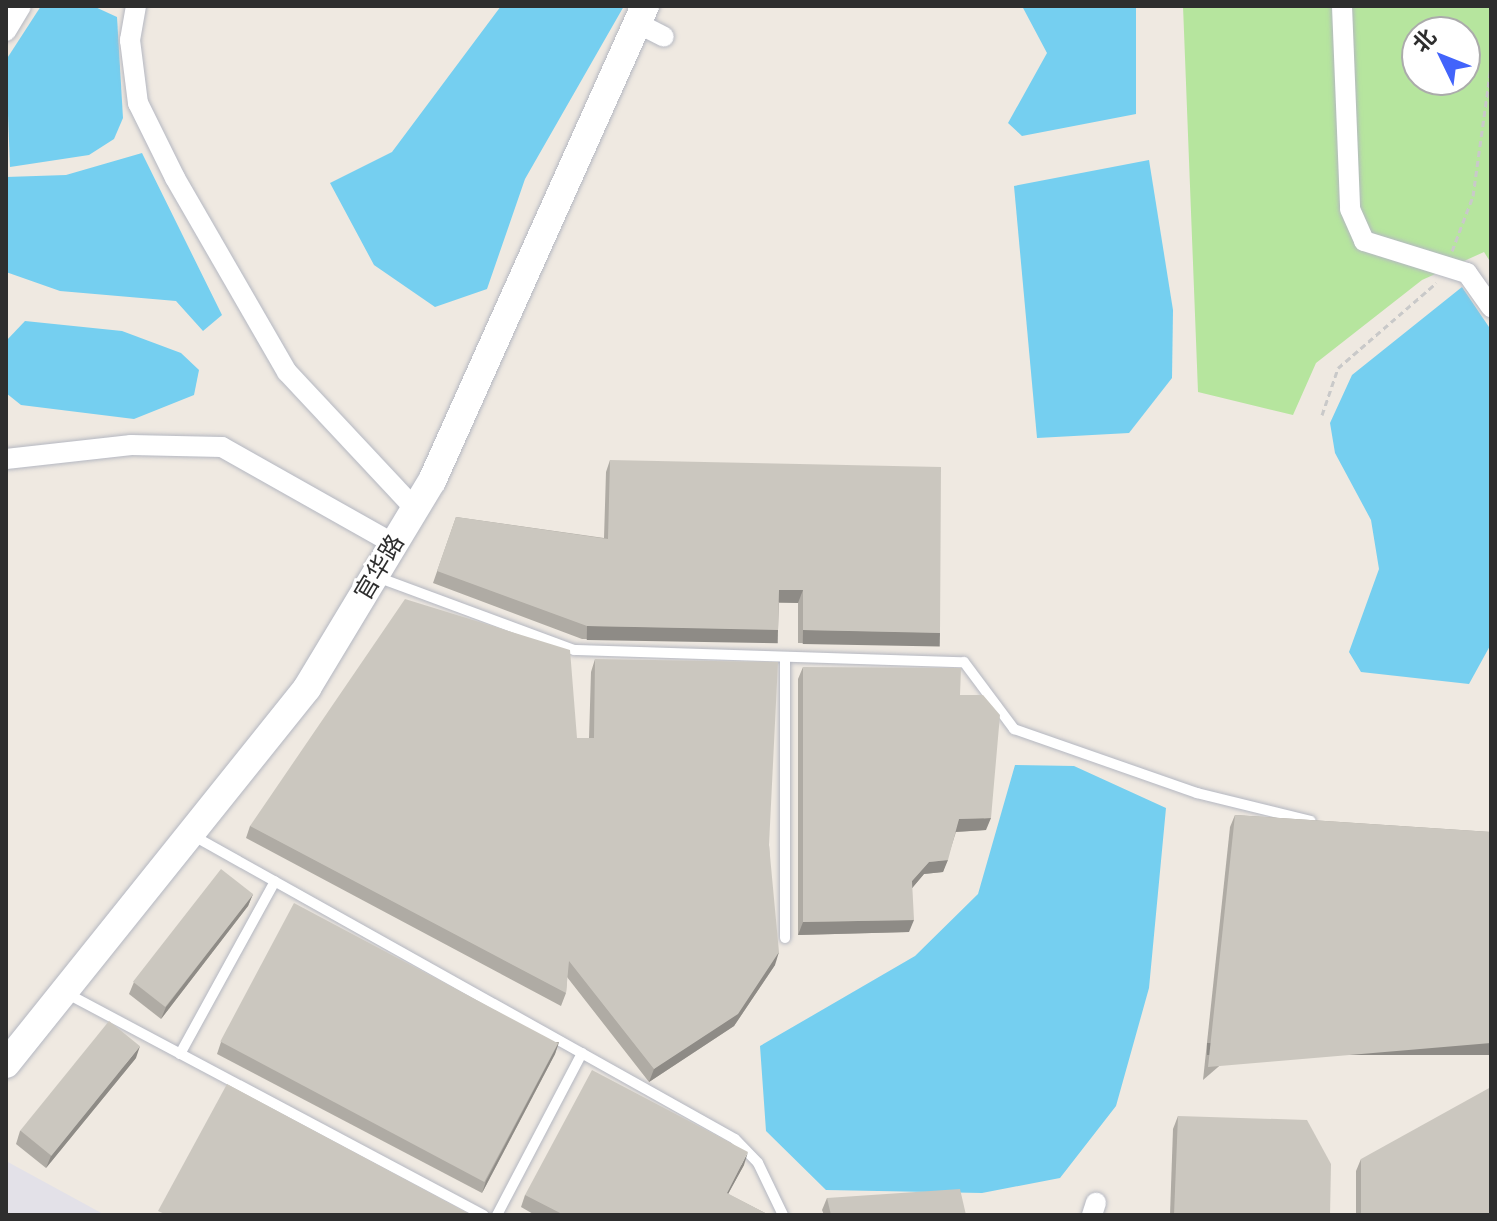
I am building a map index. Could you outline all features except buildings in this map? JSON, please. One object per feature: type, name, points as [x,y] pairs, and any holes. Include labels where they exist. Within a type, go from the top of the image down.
[{"type":"main road","name":"官华路","points":[[6,1064],[307,688],[375,576],[415,509],[641,14]]},
{"type":"street","points":[[6,31],[21,6]]},
{"type":"street","points":[[136,6],[130,40],[138,103],[175,178],[287,372],[415,509]]},
{"type":"street","points":[[1342,6],[1350,209],[1364,241],[1467,273],[1491,307]]},
{"type":"street","points":[[641,14],[664,37]]},
{"type":"street","points":[[6,459],[131,445],[222,447],[394,544]]},
{"type":"lane","points":[[375,576],[574,650],[785,661],[964,662],[1014,729],[1197,793],[1322,822]]},
{"type":"lane","points":[[785,661],[785,938]]},
{"type":"lane","points":[[190,834],[735,1139],[758,1163],[783,1215]]},
{"type":"lane","points":[[180,1054],[275,881]]},
{"type":"lane","points":[[64,992],[484,1215]]},
{"type":"lane","points":[[497,1215],[582,1053]]},
{"type":"shaded area","points":[[6,1161],[105,1215],[6,1215]]},
{"type":"green space","points":[[1183,6],[1491,6],[1491,263],[1484,252],[1422,280],[1316,363],[1293,415],[1198,392]]},
{"type":"water","points":[[41,6],[93,6],[117,17],[123,118],[114,139],[89,155],[10,167],[6,60]]},
{"type":"water","points":[[501,6],[624,6],[525,179],[487,289],[435,307],[374,265],[330,183],[392,152]]},
{"type":"water","points":[[1022,6],[1136,6],[1136,114],[1022,136],[1008,123],[1047,53]]},
{"type":"water","points":[[142,153],[222,315],[203,331],[176,301],[60,291],[6,272],[6,177],[66,175]]},
{"type":"water","points":[[1149,160],[1173,310],[1172,378],[1129,433],[1037,438],[1014,186]]},
{"type":"water","points":[[1462,287],[1491,330],[1491,644],[1469,684],[1361,672],[1349,652],[1379,569],[1371,520],[1335,453],[1330,423],[1352,375]]},
{"type":"water","points":[[25,321],[122,331],[181,353],[199,370],[194,395],[134,419],[21,405],[6,393],[6,341]]},
{"type":"water","points":[[1015,765],[1074,766],[1166,808],[1149,988],[1116,1106],[1060,1178],[982,1193],[826,1190],[766,1131],[760,1046],[915,956],[978,894]]}]
